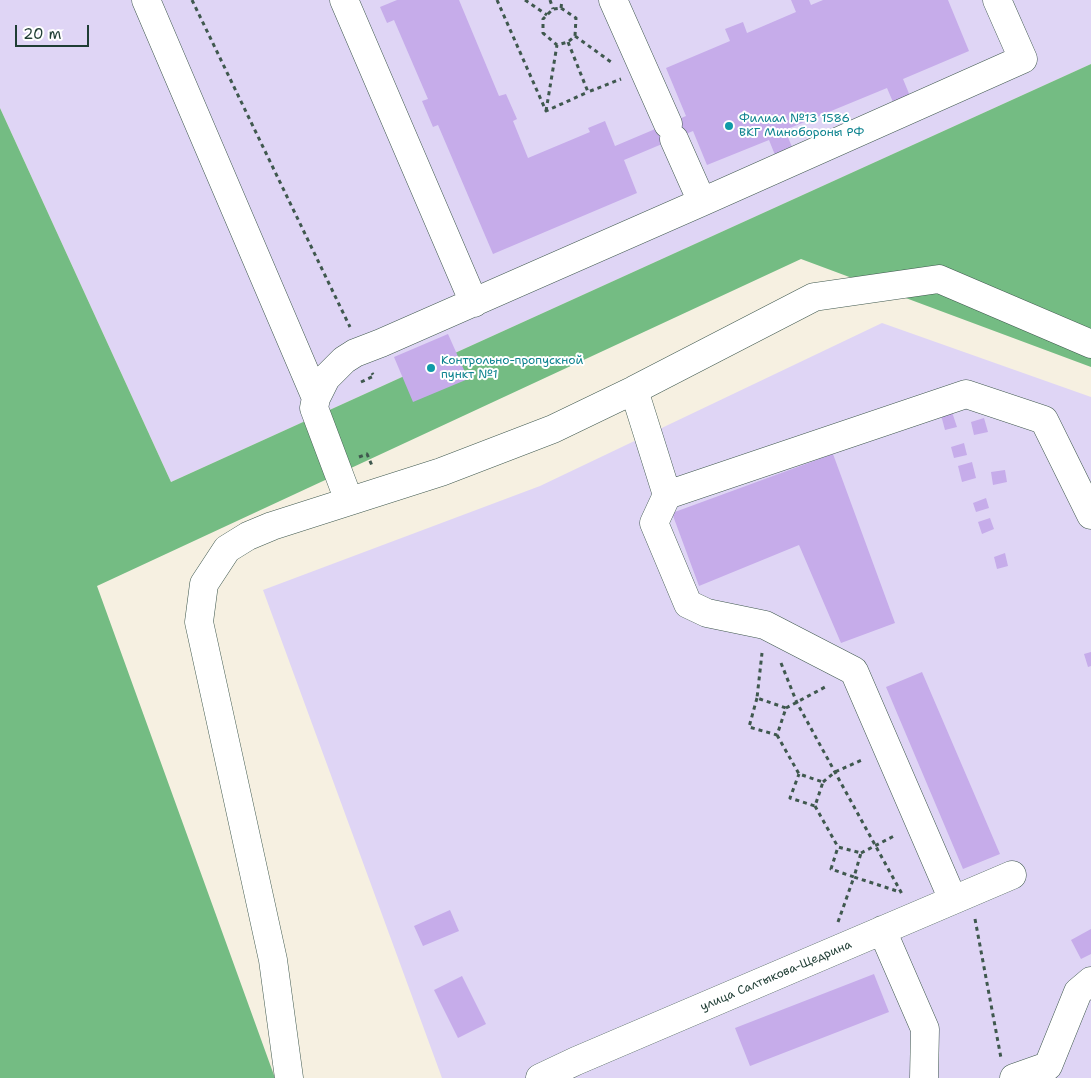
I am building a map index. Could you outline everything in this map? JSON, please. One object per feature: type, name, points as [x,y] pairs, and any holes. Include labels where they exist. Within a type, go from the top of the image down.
[{"type":"street","points":[[146,0],[316,398]]},
{"type":"street","points":[[344,0],[474,303]]},
{"type":"street","points":[[613,0],[702,202]]},
{"type":"street","points":[[349,501],[314,408],[316,398],[326,378],[344,360],[1023,60],[997,0]]},
{"type":"street","points":[[289,1078],[273,960],[199,622],[204,584],[227,549],[256,532],[441,472],[553,429],[634,390],[801,302],[814,297],[939,279],[1091,344]]},
{"type":"street","points":[[634,390],[667,495],[654,523],[688,604],[707,613],[765,625],[854,671],[887,748],[961,897]]},
{"type":"street","points":[[667,495],[966,394],[1044,420],[1091,515]]},
{"type":"street","name":"улица Салтыкова-Щедрина","points":[[540,1078],[1012,875]]},
{"type":"street","points":[[882,930],[925,1029],[924,1078]]},
{"type":"street","points":[[1008,1068],[1048,1066],[1078,992],[1091,981]]},
{"type":"path","points":[[192,0],[374,376],[357,384]]},
{"type":"path","points":[[497,0],[546,111]]},
{"type":"path","points":[[524,0],[547,15]]},
{"type":"path","points":[[550,0],[554,9]]},
{"type":"path","points":[[561,8],[562,0]]},
{"type":"path","points":[[561,8],[576,18],[574,36],[568,42],[557,44],[543,33],[543,18],[554,9],[561,8]]},
{"type":"path","points":[[574,36],[617,66]]},
{"type":"path","points":[[568,42],[588,92]]},
{"type":"path","points":[[546,111],[557,44]]},
{"type":"path","points":[[546,111],[626,77]]},
{"type":"path","points":[[352,460],[367,454],[375,471]]},
{"type":"path","points":[[765,625],[757,698],[749,727],[778,735]]},
{"type":"path","points":[[765,625],[797,703],[914,917]]},
{"type":"path","points":[[757,698],[786,708],[797,703]]},
{"type":"path","points":[[786,708],[778,735],[799,774],[823,782]]},
{"type":"path","points":[[815,806],[823,782],[835,772],[887,748]]},
{"type":"path","points":[[799,774],[790,798],[815,806],[838,847],[861,853]]},
{"type":"path","points":[[826,954],[861,853],[875,845]]},
{"type":"path","points":[[838,847],[830,869],[901,892]]},
{"type":"path","points":[[961,897],[1008,1068]]},
{"type":"shaded area","points":[[0,0],[1091,0],[1091,64],[171,482],[0,108]]},
{"type":"shaded area","points":[[882,323],[1091,397],[1091,1078],[442,1078],[263,590],[540,486]]},
{"type":"green space","points":[[1091,64],[1091,367],[801,259],[97,586],[275,1078],[0,1078],[0,108],[171,482]]},
{"type":"building","name":"Филиал №13 1586 ВКГ Минобороны РФ","points":[[397,0],[459,0],[499,96],[506,94],[517,119],[513,121],[528,158],[590,132],[588,128],[605,121],[615,146],[686,116],[666,68],[730,41],[725,29],[743,22],[747,33],[796,12],[791,0],[809,0],[811,5],[823,0],[948,0],[969,51],[903,79],[910,96],[893,102],[887,88],[785,130],[792,147],[775,155],[769,140],[707,165],[693,131],[624,160],[637,193],[493,254],[438,125],[433,127],[422,101],[428,99],[394,20],[387,23],[380,7]]},
{"type":"building","name":"Контрольно-пропускной пункт №1","points":[[448,334],[468,379],[413,402],[394,357]]},
{"type":"building","points":[[952,412],[957,427],[945,430],[941,415]]},
{"type":"building","points":[[984,418],[988,432],[974,435],[971,422]]},
{"type":"building","points":[[964,443],[967,455],[954,458],[951,447]]},
{"type":"building","points":[[833,454],[895,623],[841,643],[799,545],[699,586],[672,513]]},
{"type":"building","points":[[972,462],[976,478],[962,482],[958,466]]},
{"type":"building","points":[[1005,470],[1007,482],[993,485],[991,472]]},
{"type":"building","points":[[986,498],[989,508],[976,512],[973,503]]},
{"type":"building","points":[[990,518],[994,529],[982,534],[978,522]]},
{"type":"building","points":[[1005,553],[1008,566],[997,569],[994,557]]},
{"type":"building","points":[[1091,652],[1091,666],[1088,667],[1084,654]]},
{"type":"building","points":[[922,672],[1000,854],[963,869],[886,687]]},
{"type":"building","points":[[450,910],[459,931],[423,946],[414,926]]},
{"type":"building","points":[[1091,929],[1091,954],[1081,959],[1071,940]]},
{"type":"building","points":[[874,974],[889,1012],[750,1066],[735,1028]]},
{"type":"building","points":[[462,976],[486,1024],[458,1038],[434,990]]},
{"type":"place","name":"Филиал №13 1586 ВКГ Минобороны РФ","points":[[729,126]]},
{"type":"place","name":"Контрольно-пропускной пункт №1","points":[[431,368]]}]
